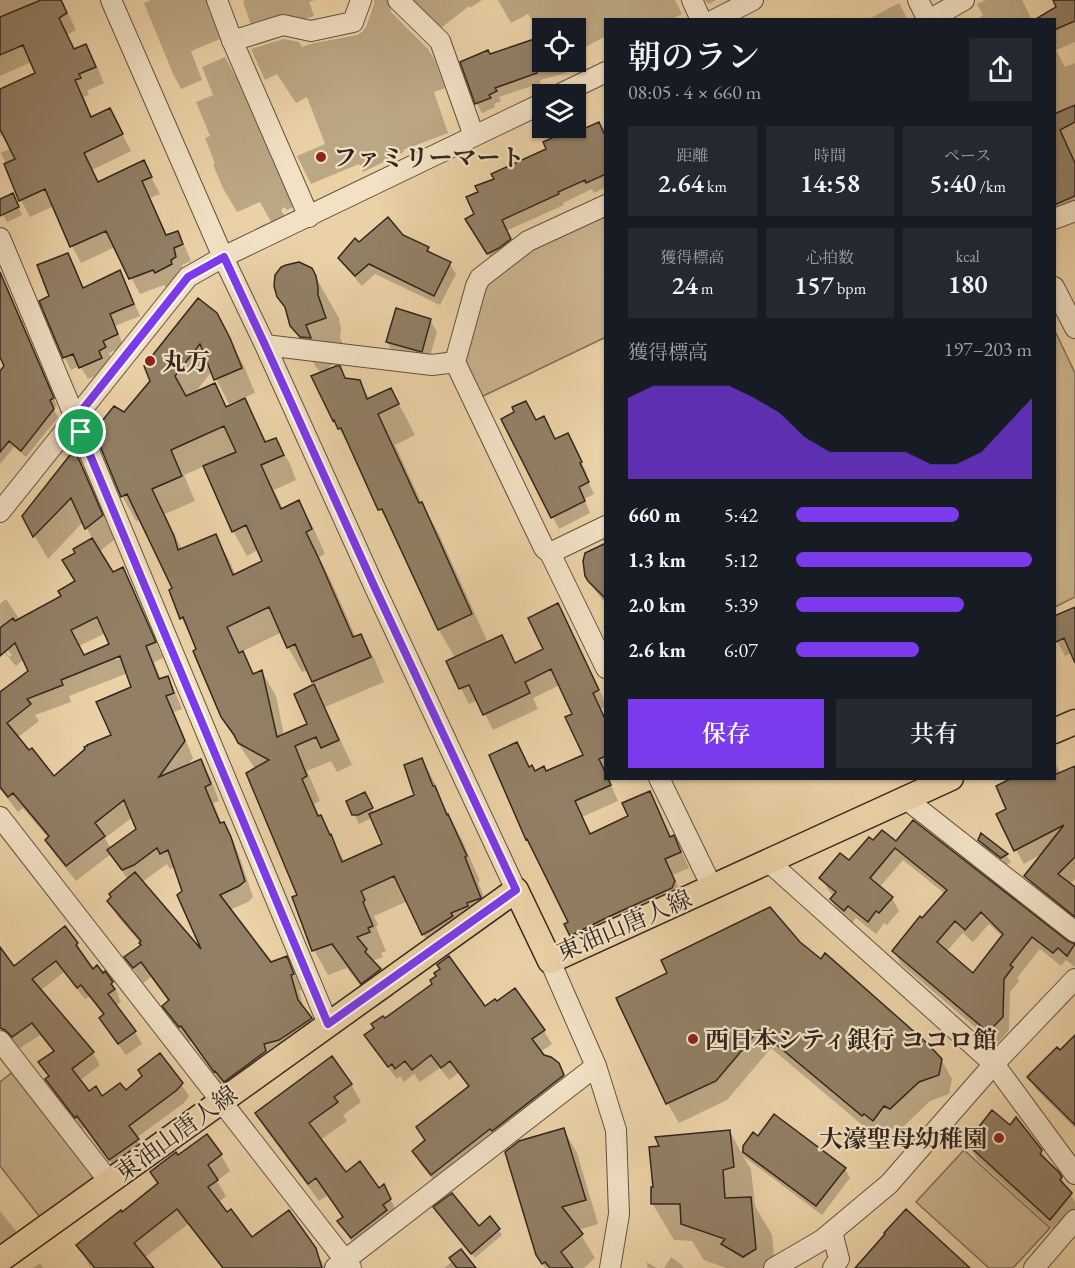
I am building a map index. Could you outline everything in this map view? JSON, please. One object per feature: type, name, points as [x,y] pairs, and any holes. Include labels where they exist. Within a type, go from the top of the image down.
[{"type":"main road","points":[[1056,730],[1075,722]]},
{"type":"main road","name":"東油山唐人線","points":[[0,1260],[516,890],[550,961],[947,780]]},
{"type":"street","points":[[111,0],[224,257],[516,890]]},
{"type":"street","points":[[217,0],[232,41],[309,217]]},
{"type":"street","points":[[232,41],[283,26],[312,31],[354,22],[361,0]]},
{"type":"street","points":[[398,0],[440,40],[474,136]]},
{"type":"street","points":[[692,0],[699,18]]},
{"type":"street","points":[[718,18],[753,0]]},
{"type":"street","points":[[918,0],[928,18]]},
{"type":"street","points":[[932,18],[964,0]]},
{"type":"street","points":[[581,84],[604,73]]},
{"type":"street","points":[[0,512],[188,277],[224,257],[532,108]]},
{"type":"street","points":[[604,206],[528,241],[480,278],[455,362],[544,548],[550,553],[604,664]]},
{"type":"street","points":[[1056,218],[1075,211]]},
{"type":"street","points":[[0,238],[328,1024]]},
{"type":"street","points":[[1056,296],[1060,313],[1075,328]]},
{"type":"street","points":[[265,345],[432,365],[455,362]]},
{"type":"street","points":[[550,553],[604,527]]},
{"type":"street","points":[[660,780],[712,887]]},
{"type":"street","points":[[906,799],[1075,932]]},
{"type":"street","points":[[0,817],[221,1101],[344,1265],[596,1065]]},
{"type":"street","points":[[769,862],[994,1064],[1075,1174]]},
{"type":"street","points":[[550,961],[596,1065],[616,1130],[618,1214],[610,1268]]},
{"type":"street","points":[[774,1268],[822,1240],[889,1184],[994,1064],[1075,979]]},
{"type":"street","points":[[0,1041],[110,1181]]},
{"type":"street","points":[[1034,1268],[1075,1220]]},
{"type":"street","points":[[832,1232],[839,1259],[832,1268]]},
{"type":"shaded area","points":[[604,211],[604,338],[479,398],[461,362],[483,282],[519,253]]},
{"type":"shaded area","points":[[1056,333],[1075,373],[1075,597],[1056,606]]},
{"type":"shaded area","points":[[19,1067],[103,1174],[43,1221],[0,1166],[0,1082]]},
{"type":"shaded area","points":[[964,1150],[1050,1228],[1013,1268],[989,1268],[916,1202]]},
{"type":"building","points":[[41,0],[61,0],[67,13],[59,18],[74,49],[86,44],[96,67],[79,74],[81,78],[75,80],[91,117],[110,108],[123,134],[84,153],[98,182],[144,160],[152,177],[142,181],[166,235],[178,231],[183,244],[174,248],[176,257],[171,260],[172,264],[155,273],[153,270],[129,279],[106,231],[70,247],[45,189],[19,201],[4,164],[15,159],[0,129],[0,89],[35,73],[23,45],[0,55],[0,17]]},
{"type":"building","points":[[1053,0],[1075,0],[1075,21],[1056,29],[1056,18],[1037,18],[1056,7]]},
{"type":"building","points":[[532,40],[532,72],[537,73],[495,88],[497,91],[489,95],[491,98],[475,104],[460,62],[488,50],[490,54]]},
{"type":"building","points":[[1075,105],[1075,122],[1060,130],[1075,163],[1075,196],[1056,204],[1056,113]]},
{"type":"building","points":[[599,122],[604,133],[604,175],[586,183],[585,180],[502,220],[511,239],[487,254],[465,219],[474,214],[466,197],[478,192],[475,186],[494,179],[491,174],[546,149],[543,142],[552,138],[586,138],[586,128]]},
{"type":"building","points":[[13,193],[19,207],[0,216],[0,199]]},
{"type":"building","points":[[388,217],[403,235],[429,247],[427,251],[451,262],[434,296],[369,264],[355,276],[338,258],[355,238],[359,242]]},
{"type":"building","points":[[68,253],[83,288],[120,270],[134,304],[110,314],[118,334],[103,341],[106,347],[99,351],[102,358],[79,368],[73,354],[63,358],[39,301],[49,296],[37,265]]},
{"type":"building","points":[[299,262],[312,268],[316,276],[318,295],[326,318],[306,325],[311,338],[300,337],[290,326],[285,307],[277,297],[274,286],[275,275],[281,267]]},
{"type":"building","points":[[0,272],[54,398],[50,400],[54,409],[21,451],[9,441],[0,452],[0,371],[4,366],[0,357]]},
{"type":"building","points":[[198,298],[217,313],[242,368],[214,380],[200,344],[175,376],[186,396],[215,383],[226,407],[245,398],[265,442],[276,438],[284,455],[261,465],[281,509],[299,500],[312,529],[306,532],[353,637],[361,634],[371,657],[312,682],[295,644],[287,648],[269,607],[227,627],[239,653],[243,651],[253,674],[262,670],[277,737],[307,724],[294,694],[314,684],[339,740],[321,748],[316,737],[295,746],[307,776],[302,779],[318,816],[321,815],[331,834],[342,862],[382,844],[369,814],[414,795],[404,765],[422,758],[467,856],[465,857],[481,898],[451,913],[453,916],[422,935],[394,876],[361,891],[373,926],[368,928],[370,932],[357,937],[367,949],[365,952],[381,969],[361,984],[332,944],[312,951],[292,897],[297,895],[246,773],[269,760],[238,743],[221,717],[193,651],[196,649],[183,617],[180,619],[169,590],[172,588],[127,494],[121,497],[94,431],[114,406],[124,412],[150,381],[144,366]],"holes":[[[224,426],[236,452],[203,466],[232,532],[246,525],[262,561],[233,575],[216,534],[178,550],[174,536],[152,489],[182,476],[171,450]]]},
{"type":"building","points":[[396,308],[431,319],[422,352],[386,342]]},
{"type":"building","points":[[340,366],[345,378],[360,380],[367,399],[391,388],[399,404],[378,414],[419,503],[422,502],[472,614],[438,630],[382,509],[378,510],[341,428],[338,429],[333,421],[311,376]]},
{"type":"building","points":[[526,401],[536,420],[544,416],[555,439],[568,433],[589,482],[579,487],[585,501],[551,518],[501,419],[514,412],[512,407]]},
{"type":"building","points":[[70,455],[77,455],[103,515],[85,529],[71,498],[33,537],[22,516]]},
{"type":"building","points":[[92,538],[113,572],[123,567],[156,642],[146,646],[159,679],[168,676],[174,693],[166,696],[185,741],[159,777],[201,759],[211,784],[205,787],[220,823],[224,822],[231,837],[245,881],[220,895],[271,962],[287,956],[294,974],[291,975],[298,1000],[312,1018],[279,1040],[264,1044],[266,1051],[224,1082],[214,1072],[181,1026],[179,1027],[162,1006],[169,1000],[141,962],[133,968],[124,957],[141,945],[139,943],[141,941],[107,901],[111,897],[109,894],[135,872],[201,949],[177,895],[182,891],[168,850],[160,854],[157,848],[134,865],[122,870],[107,850],[136,829],[124,800],[95,823],[105,836],[66,866],[45,840],[49,836],[13,793],[8,797],[0,787],[0,692],[28,671],[15,643],[0,656],[0,628],[13,618],[15,621],[61,596],[58,591],[75,581],[62,560],[75,553],[73,549]],"holes":[[[97,617],[109,644],[84,655],[71,630]],[[120,656],[131,687],[96,702],[111,735],[84,747],[85,749],[54,776],[32,748],[29,750],[7,723],[31,704],[27,699],[63,685],[61,680]]]},
{"type":"building","points":[[604,544],[604,597],[585,576],[583,561],[585,553]]},
{"type":"building","points":[[558,603],[599,690],[593,693],[604,717],[604,757],[599,759],[604,770],[604,780],[609,780],[611,785],[575,801],[590,834],[628,816],[622,803],[650,791],[670,837],[674,835],[681,852],[665,859],[675,881],[672,888],[570,936],[564,924],[568,922],[526,840],[489,755],[517,742],[529,767],[532,765],[535,771],[544,766],[546,771],[583,755],[565,717],[572,714],[551,669],[525,682],[530,693],[483,715],[469,685],[459,689],[446,661],[502,635],[515,663],[543,649],[528,618]]},
{"type":"building","points":[[1075,607],[1075,663],[1064,638],[1056,642],[1056,615]]},
{"type":"building","points":[[1075,766],[1075,857],[1058,874],[1075,887],[1075,917],[1024,876],[1064,825],[1014,851],[996,814],[1006,809],[996,786],[1008,780],[1056,780],[1056,774]]},
{"type":"building","points":[[365,792],[373,808],[358,815],[352,815],[346,801]]},
{"type":"building","points":[[913,820],[1068,941],[1075,944],[1067,956],[1058,948],[1053,953],[1032,937],[1010,965],[1013,967],[1004,979],[1003,1017],[988,1032],[892,951],[920,916],[922,918],[947,890],[895,848],[870,878],[893,897],[879,913],[876,911],[868,922],[848,906],[844,911],[830,899],[836,892],[819,878],[840,853],[849,860],[869,837],[873,840],[882,830],[896,841]],"holes":[[[981,912],[1003,934],[973,973],[937,942],[955,921],[965,930]]]},
{"type":"building","points":[[981,833],[1008,854],[1001,858],[978,840]]},
{"type":"building","points":[[770,907],[800,942],[821,959],[825,953],[928,1044],[942,1059],[939,1075],[919,1082],[890,1109],[884,1106],[873,1121],[864,1114],[862,1116],[759,1030],[716,1081],[666,1104],[616,998],[667,973],[661,960]]},
{"type":"building","points":[[65,926],[93,969],[97,965],[113,982],[111,984],[115,989],[108,994],[136,1031],[118,1044],[99,1018],[104,1014],[81,985],[77,988],[56,961],[32,979],[94,1052],[72,1069],[89,1091],[96,1086],[102,1096],[120,1083],[126,1090],[142,1076],[138,1070],[160,1053],[183,1083],[129,1126],[139,1139],[109,1160],[77,1116],[75,1118],[45,1079],[49,1076],[38,1062],[54,1051],[32,1023],[12,1037],[0,1028],[0,947],[14,966]]},
{"type":"building","points":[[449,956],[485,1006],[495,999],[497,1001],[515,988],[545,1030],[532,1039],[544,1055],[559,1063],[564,1075],[431,1175],[412,1151],[425,1140],[416,1127],[469,1086],[450,1061],[441,1068],[431,1055],[412,1070],[405,1061],[395,1069],[392,1064],[388,1067],[364,1035],[374,1028],[371,1024],[383,1016],[385,1018],[432,984],[430,980],[440,969],[437,965]]},
{"type":"building","points":[[1075,1035],[1075,1125],[1027,1077],[1057,1047],[1060,1050]]},
{"type":"building","points":[[332,1056],[352,1084],[334,1097],[338,1102],[309,1123],[346,1172],[360,1161],[379,1188],[384,1184],[391,1199],[383,1205],[387,1210],[351,1238],[337,1221],[343,1217],[316,1178],[308,1184],[255,1113]]},
{"type":"building","points":[[992,1110],[1010,1125],[1016,1117],[1042,1150],[1040,1154],[1059,1172],[1062,1177],[1060,1180],[1072,1193],[1050,1220],[966,1143]]},
{"type":"building","points":[[774,1114],[846,1168],[816,1206],[743,1152],[743,1146],[753,1132],[758,1136]]},
{"type":"building","points":[[564,1128],[586,1200],[562,1207],[583,1234],[561,1252],[573,1268],[550,1268],[545,1262],[542,1264],[536,1255],[505,1152],[519,1141]]},
{"type":"building","points":[[730,1130],[734,1167],[723,1170],[725,1198],[751,1197],[756,1249],[743,1257],[721,1244],[725,1239],[681,1224],[680,1204],[651,1204],[651,1187],[653,1187],[649,1147],[659,1146],[655,1137]]},
{"type":"building","points":[[207,1134],[222,1154],[208,1165],[218,1180],[208,1187],[227,1212],[231,1209],[252,1237],[289,1210],[316,1248],[322,1268],[223,1268],[177,1209],[134,1243],[154,1268],[95,1268],[76,1245],[158,1183],[150,1172],[176,1152],[178,1155]]},
{"type":"building","points":[[452,1193],[479,1226],[490,1216],[500,1229],[471,1254],[433,1207]]},
{"type":"building","points":[[906,1209],[970,1268],[855,1268]]},
{"type":"building","points":[[461,1249],[476,1268],[457,1268],[449,1258]]},
{"type":"place","name":"ファミリーマート","points":[[321,157]]},
{"type":"place","name":"丸万","points":[[150,361]]},
{"type":"place","name":"西日本シティ銀行 ココロ館","points":[[693,1039]]},
{"type":"place","name":"大濠聖母幼稚園","points":[[999,1138]]},
{"type":"route","points":[[224,257],[516,890],[328,1024],[325,1015],[81,432],[75,419],[188,277],[224,257]]}]
